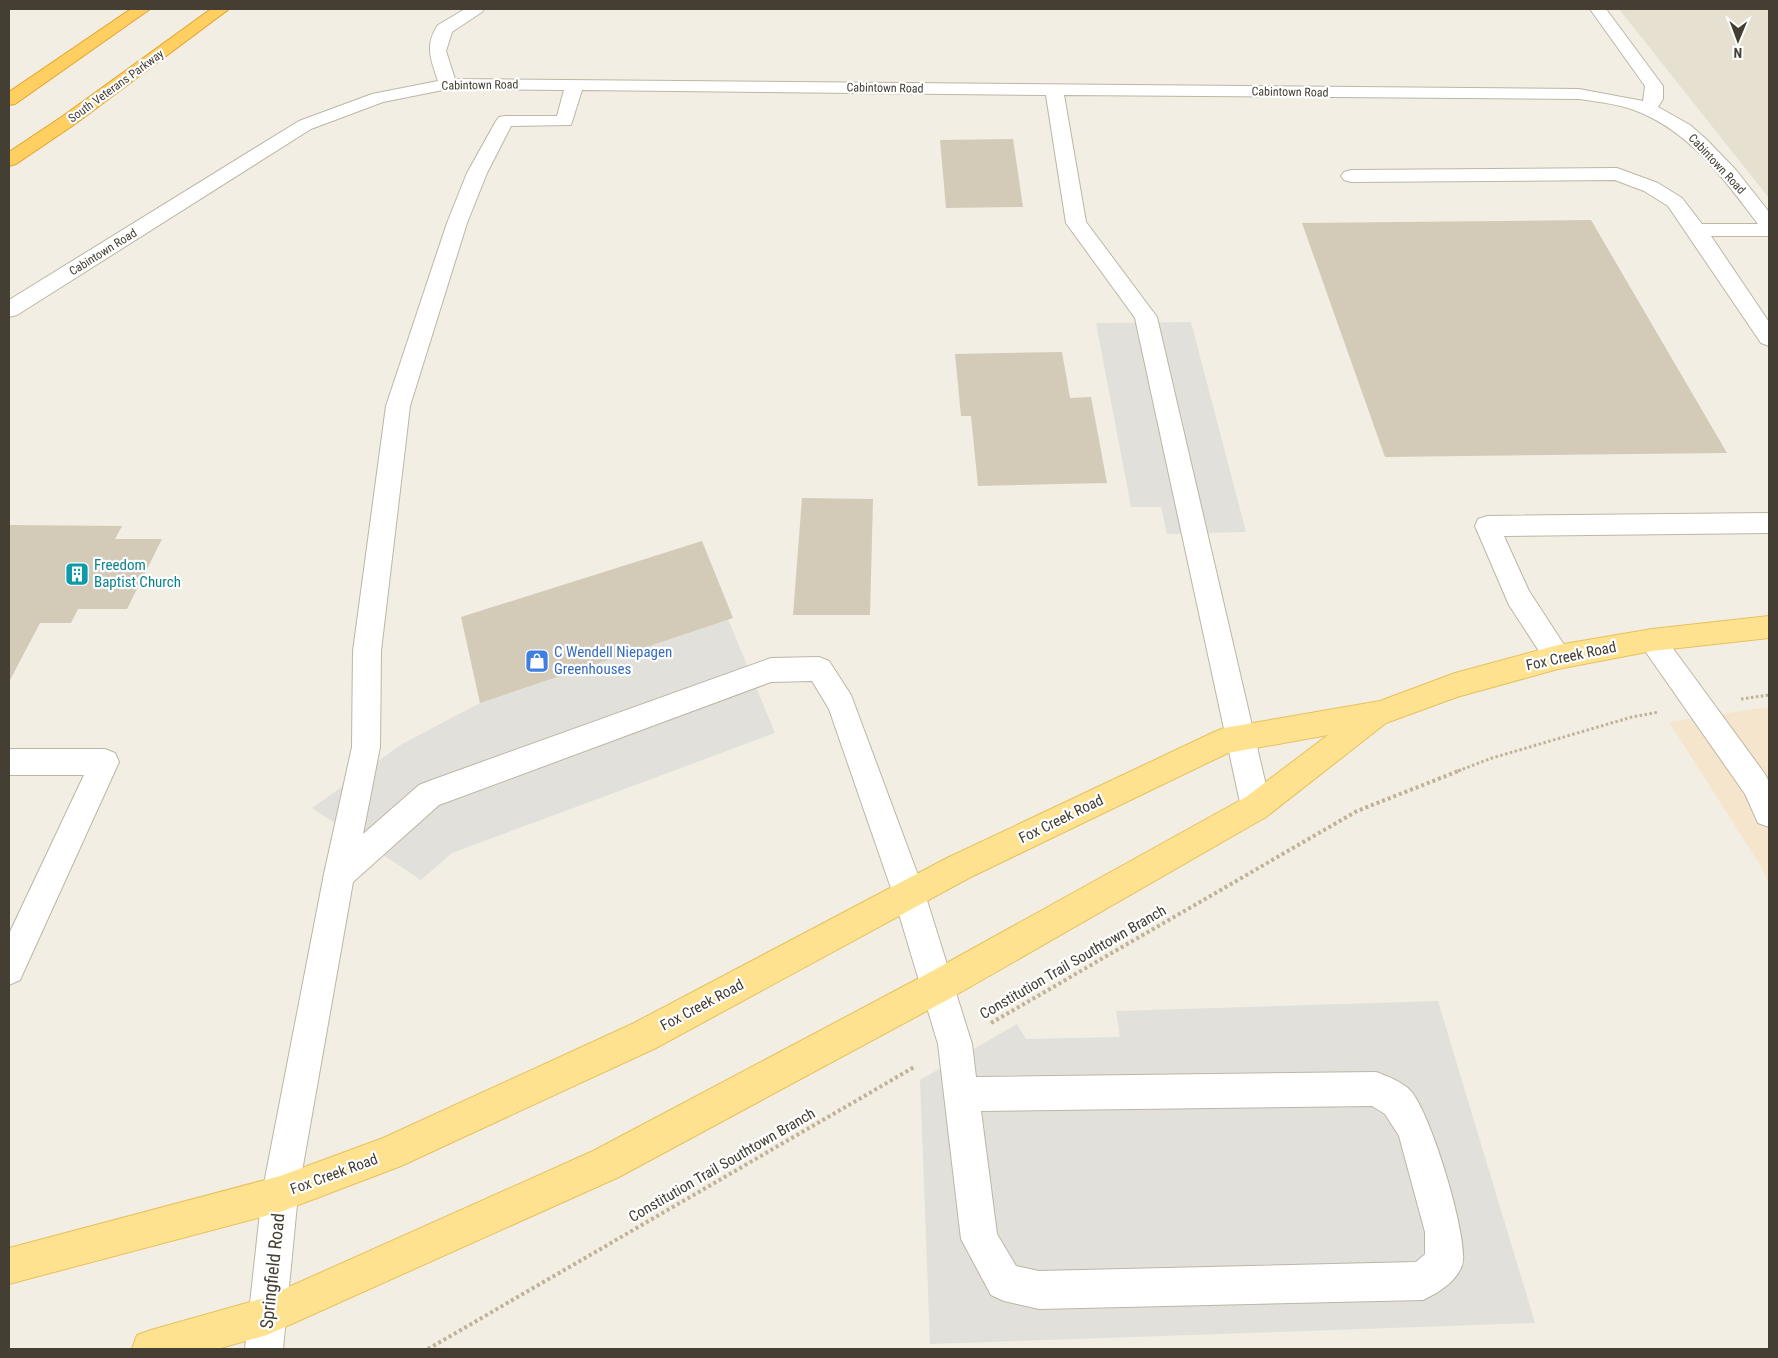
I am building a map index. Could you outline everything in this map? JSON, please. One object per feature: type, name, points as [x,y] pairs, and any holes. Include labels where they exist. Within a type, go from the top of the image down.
[{"type":"highway","points":[[9,100],[142,9]]},
{"type":"highway","name":"South Veterans Parkway","points":[[9,160],[69,120],[221,9]]},
{"type":"main road","name":"Fox Creek Road","points":[[9,1266],[280,1194],[389,1154],[644,1036],[909,894],[1033,832],[1224,741],[1380,713],[1455,685],[1558,657],[1652,640],[1769,627]]},
{"type":"main road","name":"Fox Creek Road","points":[[151,1349],[265,1332],[606,1164],[937,987],[1256,807],[1380,713]]},
{"type":"street","points":[[448,84],[437,51],[444,29],[476,9]]},
{"type":"street","points":[[1598,9],[1654,86],[1654,99],[1647,108]]},
{"type":"street","name":"Cabintown Road","points":[[9,310],[96,257],[230,170],[305,125],[378,98],[448,84],[1579,94],[1619,100],[1647,108],[1683,128],[1710,153],[1769,225]]},
{"type":"street","name":"Springfield Road","points":[[265,1332],[280,1194],[339,874],[366,747],[367,651],[398,406],[457,223],[477,173],[493,140],[504,121],[565,121],[574,85]]},
{"type":"street","points":[[1054,90],[1076,223],[1146,317],[1256,807]]},
{"type":"street","points":[[1351,176],[1617,174],[1651,187],[1675,202],[1769,338]]},
{"type":"street","points":[[1696,230],[1769,230]]},
{"type":"street","points":[[1558,657],[1518,597],[1487,526],[1769,523]]},
{"type":"street","points":[[1652,640],[1755,784],[1769,813]]},
{"type":"street","points":[[339,874],[428,795],[771,670],[819,669],[841,704],[909,894],[955,1044],[979,1239],[1004,1282],[1039,1290],[1423,1281],[1444,1262],[1443,1232],[1414,1129],[1397,1102],[1376,1089],[962,1094]]},
{"type":"street","points":[[9,762],[105,762],[9,970]]},
{"type":"path","name":"Constitution Trail Southtown Branch","points":[[428,1349],[1357,811],[1492,758],[1632,717],[1769,695]]},
{"type":"shaded area","points":[[1619,9],[1769,9],[1769,198]]},
{"type":"shaded area","points":[[1191,322],[1246,532],[1167,534],[1161,507],[1131,507],[1096,323]]},
{"type":"shaded area","points":[[728,619],[775,733],[452,853],[421,880],[312,808],[402,744],[480,703]]},
{"type":"shaded area","points":[[1769,707],[1769,884],[1761,866],[1669,722]]},
{"type":"shaded area","points":[[1438,1001],[1535,1323],[930,1344],[920,1080],[1017,1024],[1026,1039],[1120,1037],[1116,1011]]},
{"type":"building","points":[[1013,139],[1023,207],[946,208],[940,140]]},
{"type":"building","points":[[1591,220],[1727,453],[1385,457],[1302,223]]},
{"type":"building","points":[[1062,352],[1070,398],[1091,397],[1107,483],[978,486],[971,416],[961,416],[955,354]]},
{"type":"building","points":[[802,498],[873,499],[870,615],[793,615]]},
{"type":"building","name":"Freedom Baptist Church","points":[[9,525],[122,526],[115,539],[162,539],[127,609],[78,609],[71,623],[40,623],[9,682]]},
{"type":"building","name":"C Wendell Niepagen Greenhouses","points":[[702,541],[733,618],[480,703],[461,617]]},
{"type":"place","name":"Freedom Baptist Church","points":[[77,574]]},
{"type":"place","name":"C Wendell Niepagen Greenhouses","points":[[537,661]]}]
